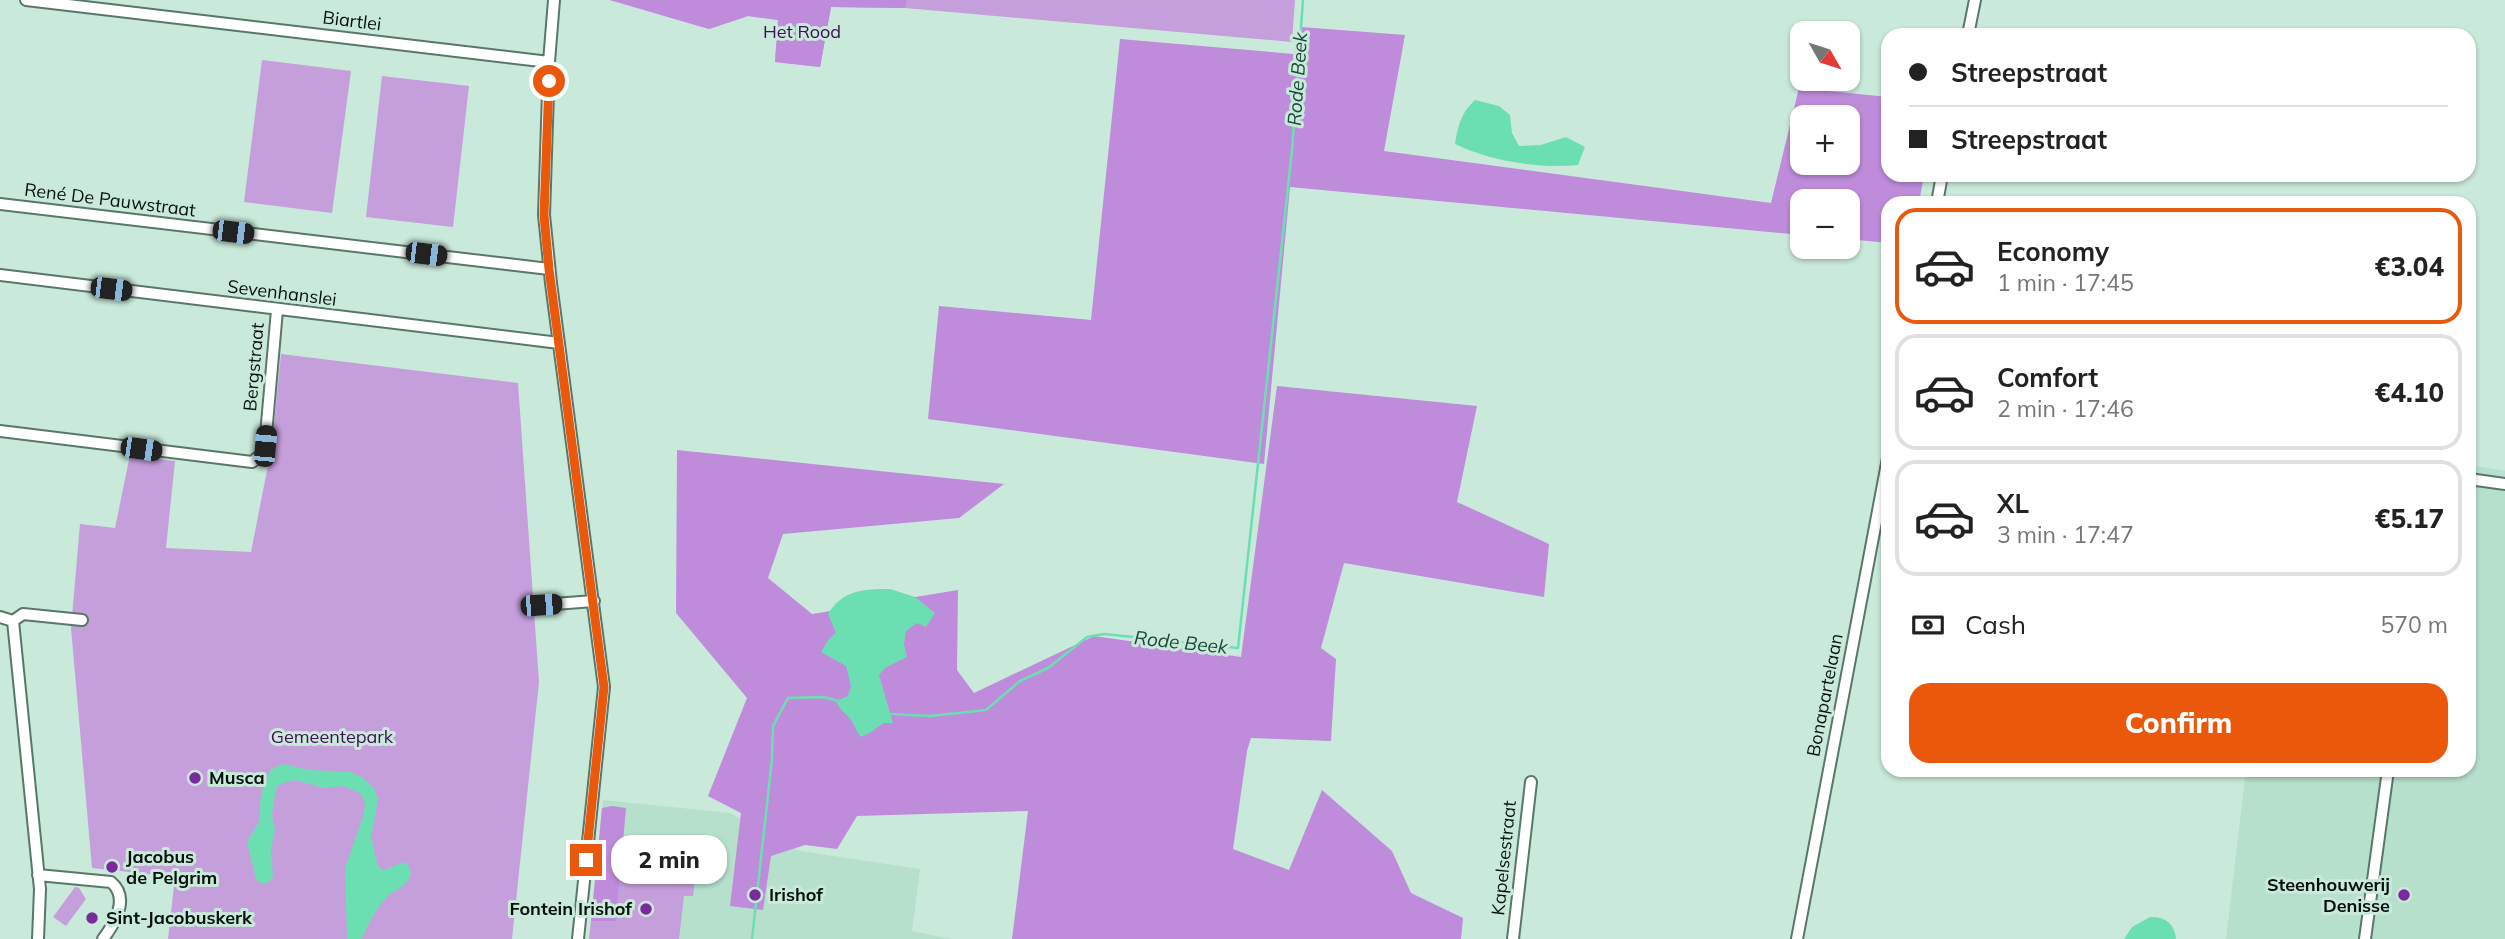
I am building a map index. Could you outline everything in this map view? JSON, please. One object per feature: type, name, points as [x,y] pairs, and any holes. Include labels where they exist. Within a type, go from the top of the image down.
[{"type":"street","name":"Biartlei","points":[[26,0],[549,62]]},
{"type":"street","points":[[554,0],[549,62],[544,215],[604,687],[578,939]]},
{"type":"street","points":[[1969,28],[1975,0]]},
{"type":"street","name":"René De Pauwstraat","points":[[0,204],[549,269]]},
{"type":"street","name":"Sevenhanslei","points":[[0,275],[559,343]]},
{"type":"street","name":"Bergstraat","points":[[0,430],[247,463],[262,454],[265,446],[277,310]]},
{"type":"street","points":[[2476,480],[2505,484]]},
{"type":"street","name":"Bonapartelaan","points":[[1797,939],[1881,495]]},
{"type":"street","points":[[541,605],[594,601]]},
{"type":"street","points":[[13,621],[23,614],[82,620]]},
{"type":"street","points":[[0,617],[13,621]]},
{"type":"street","points":[[13,621],[38,875],[38,939]]},
{"type":"street","points":[[2365,939],[2387,777]]},
{"type":"street","name":"Kapelsestraat","points":[[1513,939],[1531,782]]},
{"type":"street","points":[[38,875],[111,882],[118,890],[120,907],[114,924],[103,939]]},
{"type":"shaded area","points":[[1475,100],[1499,106],[1510,115],[1512,133],[1519,146],[1541,145],[1566,137],[1585,147],[1578,165],[1548,166],[1515,162],[1483,155],[1455,144],[1461,120]]},
{"type":"shaded area","points":[[2476,466],[2505,471],[2505,939],[2226,939],[2245,777],[2476,777]]},
{"type":"shaded area","points":[[890,589],[915,597],[935,613],[926,627],[917,623],[906,631],[904,644],[907,657],[885,668],[879,675],[893,723],[883,723],[861,737],[836,701],[848,696],[851,686],[846,666],[821,652],[836,633],[828,614],[840,600],[854,592]]},
{"type":"shaded area","points":[[282,764],[310,770],[350,772],[362,777],[374,788],[378,800],[371,837],[378,867],[384,870],[404,862],[410,868],[411,874],[407,882],[389,895],[381,905],[362,939],[347,939],[345,868],[364,814],[365,802],[360,793],[343,786],[324,788],[295,780],[280,784],[276,789],[272,815],[275,830],[271,849],[273,878],[267,883],[256,879],[247,842],[259,822],[261,794],[270,770]]},
{"type":"shaded area","name":"Irishof","points":[[603,800],[730,813],[800,851],[920,869],[912,931],[951,939],[589,939]]},
{"type":"shaded area","points":[[2150,917],[2168,922],[2174,929],[2176,939],[2124,939],[2132,927]]},
{"type":"green space","name":"Het Rood","points":[[610,0],[1295,0],[1292,42],[905,8],[831,7],[820,67],[775,62],[778,20],[748,16],[709,29]]},
{"type":"green space","points":[[610,0],[907,0],[905,8],[831,7],[820,67],[775,62],[778,20],[748,16],[709,29]]},
{"type":"green space","points":[[1301,27],[1405,35],[1384,151],[1771,203],[1790,125],[1790,175],[1860,175],[1860,105],[1795,105],[1798,91],[1881,96],[1881,182],[1923,182],[1920,196],[1881,196],[1881,242],[1860,240],[1860,189],[1790,189],[1790,234],[1290,187],[1264,464],[928,419],[939,306],[1091,320],[1120,39],[1294,54]]},
{"type":"green space","points":[[262,60],[351,71],[332,213],[244,202]]},
{"type":"green space","points":[[382,76],[469,86],[453,227],[366,217]]},
{"type":"green space","name":"Gemeentepark","points":[[281,354],[518,383],[539,682],[512,939],[168,939],[175,877],[92,868],[71,628],[80,524],[115,528],[130,455],[175,461],[166,548],[251,552],[272,445]]},
{"type":"green space","points":[[1277,386],[1477,406],[1457,502],[1549,544],[1544,597],[1344,563],[1321,648],[1336,659],[1331,741],[1251,738],[1247,751],[1233,849],[1289,870],[1322,790],[1392,851],[1411,893],[1463,918],[1461,939],[1012,939],[1028,811],[857,816],[837,849],[805,845],[771,856],[763,910],[730,906],[741,813],[708,796],[747,698],[676,613],[677,450],[1004,484],[959,518],[783,534],[768,578],[812,614],[958,590],[957,670],[974,693],[1094,636],[1241,657]]},
{"type":"green space","points":[[602,808],[626,808],[616,921],[591,921]]},
{"type":"green space","points":[[647,835],[687,839],[685,859],[645,855]]},
{"type":"green space","points":[[622,848],[643,850],[642,858],[697,864],[693,896],[684,896],[679,939],[589,939],[591,921],[616,921]]},
{"type":"green space","points":[[75,887],[79,888],[86,899],[66,926],[53,917]]},
{"type":"waterway","name":"Rode Beek","points":[[890,714],[930,716],[986,710],[1020,681],[1048,668],[1087,637],[1104,634],[1238,648],[1292,150],[1303,0]]},
{"type":"waterway","name":"Rode Beek","points":[[752,939],[772,759],[773,726],[788,698],[823,697],[839,701]]},
{"type":"place","name":"Musca","points":[[195,778]]},
{"type":"place","name":"Jacobus de Pelgrim","points":[[112,867]]},
{"type":"place","name":"Irishof","points":[[755,895]]},
{"type":"place","name":"Steenhouwerij Denisse","points":[[2404,895]]},
{"type":"place","name":"Fontein Irishof","points":[[646,909]]},
{"type":"place","name":"Sint-Jacobuskerk","points":[[92,918]]},
{"type":"route","points":[[549,81],[544,215],[572,452],[604,687],[586,860]]}]
